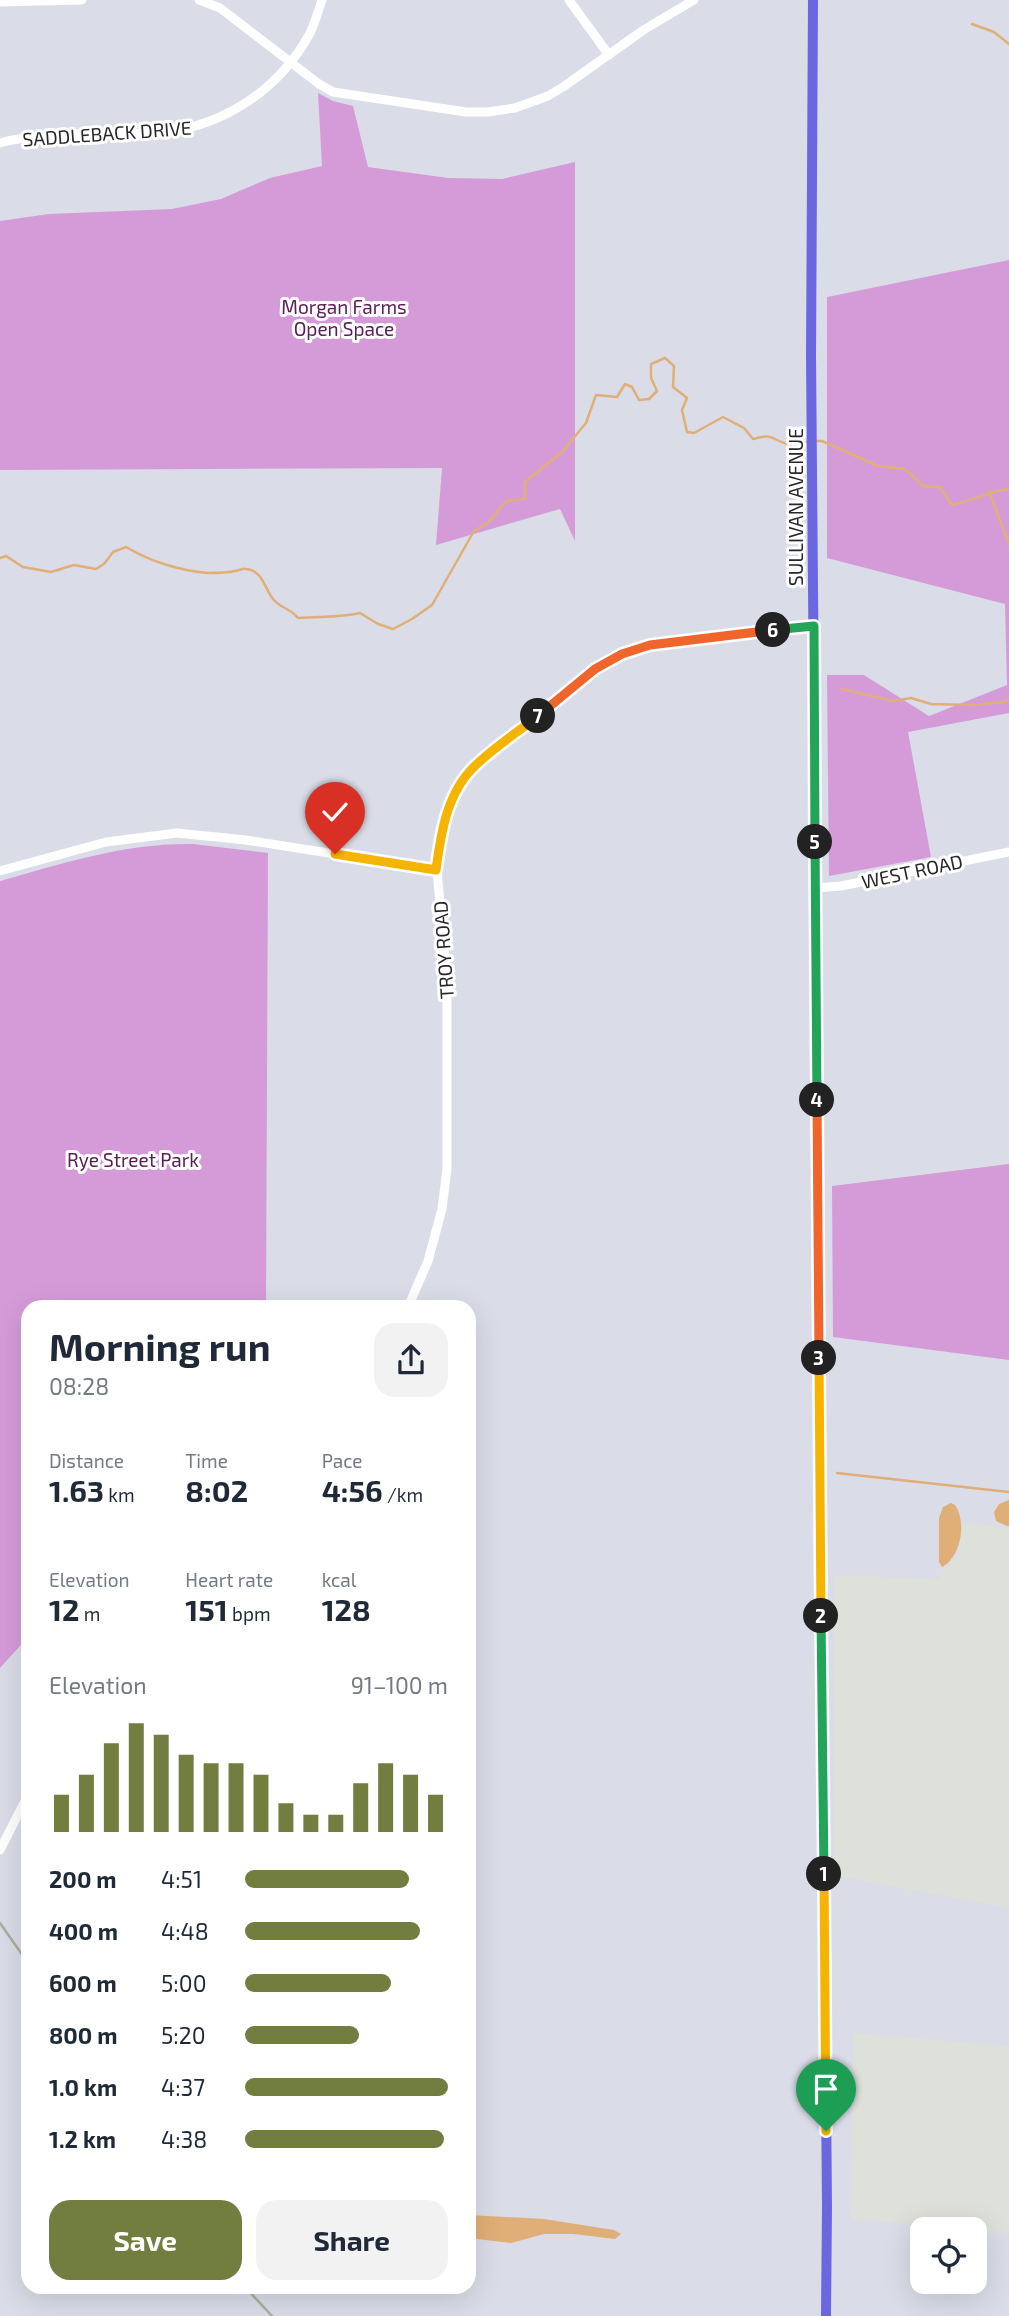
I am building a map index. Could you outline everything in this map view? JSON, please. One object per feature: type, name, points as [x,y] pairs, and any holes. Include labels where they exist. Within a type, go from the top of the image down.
[{"type":"main road","name":"SULLIVAN AVENUE","points":[[813,0],[815,888],[826,2316]]},
{"type":"street","points":[[0,2],[82,0]]},
{"type":"street","points":[[199,0],[220,8],[319,84],[346,95],[455,111],[488,112],[515,108],[548,96],[645,29],[694,0]]},
{"type":"street","name":"SADDLEBACK DRIVE","points":[[0,143],[38,135],[152,133],[197,127],[221,117],[246,104],[292,62],[310,33],[322,0]]},
{"type":"street","points":[[569,0],[609,55]]},
{"type":"street","name":"TROY ROAD","points":[[411,1300],[428,1261],[442,1209],[447,1169],[447,981],[436,870],[446,812],[462,782],[475,765],[595,669],[622,654],[650,645],[814,626]]},
{"type":"street","points":[[0,871],[106,842],[177,834],[246,840],[436,870]]},
{"type":"street","name":"WEST ROAD","points":[[815,888],[841,886],[1009,852]]},
{"type":"street","points":[[0,1850],[21,1809]]},
{"type":"shaded area","points":[[1009,1500],[1007,1526],[996,1521],[994,1512],[999,1504]]},
{"type":"shaded area","points":[[951,1503],[955,1505],[961,1520],[960,1539],[954,1555],[942,1567],[939,1562],[939,1518],[943,1507]]},
{"type":"shaded area","points":[[961,1522],[1009,1528],[1009,1908],[834,1875],[833,1575],[938,1579],[958,1554]]},
{"type":"shaded area","points":[[853,2033],[1009,2046],[1009,2233],[987,2231],[987,2217],[910,2217],[910,2224],[851,2219]]},
{"type":"shaded area","points":[[476,2215],[544,2219],[614,2230],[621,2234],[615,2239],[544,2234],[511,2243],[476,2239]]},
{"type":"green space","name":"Morgan Farms Open Space","points":[[318,93],[333,101],[353,106],[368,167],[448,178],[502,179],[575,162],[575,541],[560,509],[436,545],[442,468],[0,470],[0,221],[49,214],[172,209],[221,199],[270,178],[322,166]]},
{"type":"green space","points":[[1009,260],[1009,713],[908,732],[931,857],[829,876],[827,675],[864,675],[929,716],[1007,685],[1005,604],[827,558],[827,297]]},
{"type":"green space","name":"Rye Street Park","points":[[193,844],[268,853],[266,1300],[21,1300],[21,1645],[0,1668],[0,881],[71,861],[168,845]]},
{"type":"green space","points":[[1009,1164],[1009,1360],[833,1337],[832,1186]]},
{"type":"waterway","points":[[972,24],[994,32],[1009,44]]},
{"type":"waterway","points":[[0,558],[6,556],[23,567],[51,572],[74,565],[96,569],[104,564],[113,552],[126,547],[155,561],[187,570],[211,573],[251,570],[259,576],[276,602],[298,618],[360,613],[393,629],[432,605],[474,531],[489,522],[506,501],[525,499],[525,482],[562,452],[586,423],[596,395],[617,397],[625,384],[632,387],[639,400],[649,399],[657,391],[651,378],[651,364],[665,358],[674,366],[673,387],[687,398],[682,410],[687,432],[694,433],[723,417],[744,428],[753,439],[770,437],[793,445],[808,442]]},
{"type":"waterway","points":[[814,441],[822,441],[878,466],[905,469],[923,486],[940,487],[952,505],[1009,489]]},
{"type":"waterway","points":[[989,491],[1009,544]]},
{"type":"waterway","points":[[842,689],[893,701],[911,698],[931,704],[970,705],[1004,702],[1009,698]]},
{"type":"waterway","points":[[837,1473],[1009,1492]]},
{"type":"railway","points":[[0,1923],[21,1953]]},
{"type":"railway","points":[[252,2294],[272,2316]]},
{"type":"route","points":[[335,854],[436,870],[446,812],[462,782],[475,765],[595,669],[622,654],[650,645],[814,626],[826,2131]]}]
